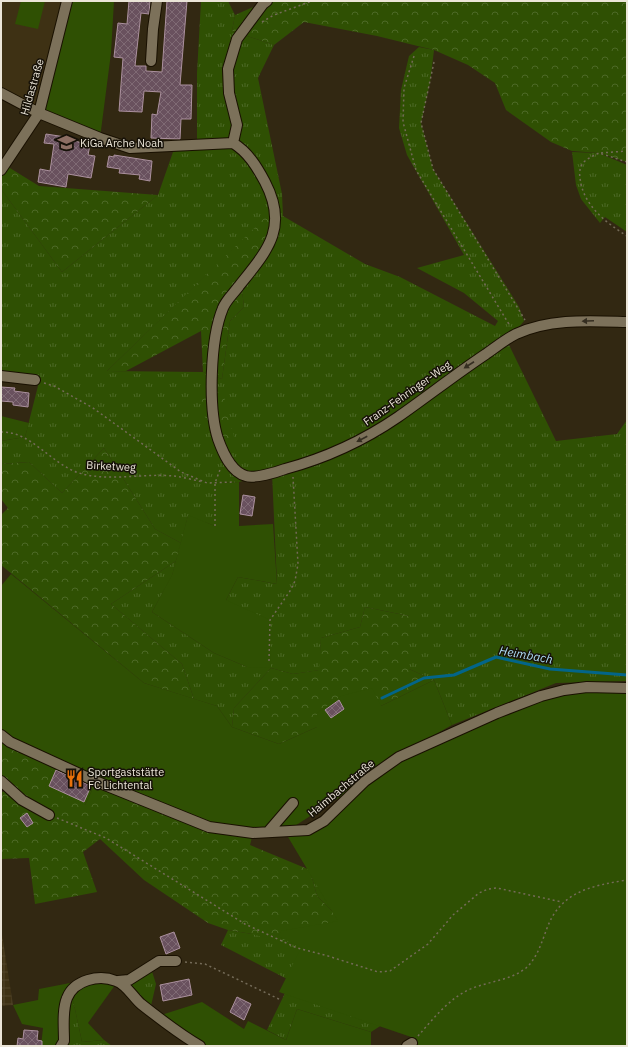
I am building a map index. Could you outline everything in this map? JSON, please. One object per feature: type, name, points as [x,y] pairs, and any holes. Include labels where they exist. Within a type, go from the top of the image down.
[{"type":"street","name":"Hildastraße","points":[[1,170],[39,113],[67,1]]},
{"type":"street","points":[[151,61],[157,1]]},
{"type":"street","points":[[233,143],[237,125],[229,93],[228,68],[236,39],[263,4],[267,1]]},
{"type":"street","points":[[1,93],[39,113],[100,138],[130,148],[233,143],[245,150],[264,178],[276,207],[272,237],[265,253],[223,307],[215,342],[212,367],[214,413],[218,438],[229,462],[237,472],[248,477]]},
{"type":"street","name":"Franz-Fehringer-Weg","points":[[248,477],[293,467],[334,452],[379,430],[458,372],[515,334],[533,328],[564,322],[627,322]]},
{"type":"street","points":[[1,376],[35,380]]},
{"type":"street","name":"Haimbachstraße","points":[[1,735],[10,742],[95,781],[209,826],[253,833],[308,830],[324,821],[365,781],[399,757],[497,713],[541,696],[564,690],[587,687],[627,688]]},
{"type":"street","points":[[1,781],[22,800],[50,815]]},
{"type":"street","points":[[268,832],[293,803]]},
{"type":"street","points":[[62,1046],[64,1041],[66,1000],[71,990],[79,984],[93,979],[106,978],[118,981],[128,980],[159,961],[176,961]]},
{"type":"street","points":[[118,981],[139,1002],[186,1038],[200,1046]]},
{"type":"path","points":[[262,23],[274,15],[312,1]]},
{"type":"path","points":[[414,56],[404,88],[403,122],[416,170],[515,334],[526,325],[524,316],[432,169],[421,123],[434,62]]},
{"type":"path","points":[[627,151],[599,153],[584,162],[579,171],[581,190],[588,204],[611,226],[627,236]]},
{"type":"path","points":[[599,153],[627,162]]},
{"type":"path","points":[[35,380],[54,386],[93,408],[181,472],[207,483],[239,482],[248,477]]},
{"type":"path","name":"Birketweg","points":[[1,432],[23,437],[47,455],[78,472],[97,476],[174,476],[207,483]]},
{"type":"path","points":[[215,526],[215,482],[225,455]]},
{"type":"path","points":[[269,661],[270,620],[295,581],[298,564],[293,467]]},
{"type":"path","points":[[50,815],[106,838],[245,924],[297,948],[378,972],[390,970],[428,944],[453,915],[480,893],[488,889],[497,888],[562,902]]},
{"type":"path","points":[[410,1044],[456,998],[471,988],[512,977],[527,967],[538,952],[550,917],[562,902],[574,894],[600,884],[627,880]]},
{"type":"path","points":[[176,961],[205,964],[281,1000]]},
{"type":"shaded area","points":[[1,1],[67,1],[39,113],[1,93]]},
{"type":"shaded area","points":[[1,928],[13,1005],[1,1006]]},
{"type":"green space","points":[[21,1],[45,1],[38,29],[15,24]]},
{"type":"green space","points":[[67,1],[114,1],[111,53],[100,138],[39,113]]},
{"type":"green space","points":[[201,1],[228,1],[235,15],[232,31],[274,45],[258,78],[282,194],[283,216],[365,264],[400,277],[495,326],[498,321],[464,293],[417,268],[464,255],[407,155],[399,128],[401,90],[409,56],[419,47],[434,50],[430,83],[421,123],[433,169],[519,307],[524,321],[518,328],[366,441],[491,354],[509,345],[556,441],[617,434],[627,420],[627,681],[556,683],[452,725],[434,680],[409,669],[409,616],[365,607],[360,627],[321,638],[320,670],[293,674],[271,668],[234,708],[232,727],[217,706],[194,699],[182,664],[111,604],[176,561],[172,576],[152,612],[214,653],[247,667],[226,600],[238,577],[277,584],[272,473],[239,482],[215,483],[215,526],[188,516],[181,543],[155,529],[104,448],[62,493],[29,462],[1,464],[1,441],[25,437],[38,386],[35,380],[1,370],[1,189],[62,272],[158,195],[173,152],[197,144],[197,73]],"holes":[[[276,208],[242,290],[244,307],[230,321],[222,379],[203,372],[107,371]]]},
{"type":"green space","points":[[267,1],[627,1],[627,162],[599,153],[572,151],[551,142],[506,110],[495,83],[468,65],[434,50],[377,36],[304,22],[274,45],[232,31],[235,15]]},
{"type":"green space","points":[[572,152],[599,153],[627,165],[627,232],[605,217],[600,223],[581,199],[576,185]]},
{"type":"green space","points":[[5,165],[39,186],[158,195],[62,272],[1,189],[1,178]]},
{"type":"green space","points":[[276,207],[279,227],[242,290],[244,307],[230,321],[222,379],[203,372],[201,331],[126,371],[107,371]]},
{"type":"green space","points":[[204,383],[224,396],[234,437],[227,447],[214,442],[201,406]]},
{"type":"green space","points":[[1,416],[29,423],[25,437],[1,441]]},
{"type":"green space","points":[[104,448],[155,529],[181,543],[176,561],[111,604],[182,664],[194,699],[144,683],[1,565],[1,515],[8,508],[1,499],[1,464],[29,462],[62,493]]},
{"type":"green space","points":[[239,482],[239,526],[273,524],[277,584],[238,577],[226,600],[270,620],[271,668],[247,667],[214,653],[152,612],[172,575],[188,515],[215,526],[215,483]]},
{"type":"green space","points":[[11,574],[144,683],[217,706],[232,727],[279,744],[317,727],[317,713],[341,696],[372,688],[381,706],[434,680],[452,725],[392,759],[349,791],[287,831],[209,827],[132,799],[93,788],[85,805],[45,788],[53,767],[1,735],[1,586]]},
{"type":"green space","points":[[365,607],[409,616],[409,669],[434,680],[381,706],[317,727],[279,744],[232,727],[234,708],[271,668],[293,674],[319,670],[321,638],[360,627]]},
{"type":"green space","points":[[627,689],[627,1046],[416,1046],[417,1039],[279,992],[301,948],[278,936],[281,931],[338,921],[288,837],[313,833],[338,815],[371,778],[403,757],[494,714],[559,693]]},
{"type":"green space","points":[[1,735],[53,768],[85,805],[93,788],[253,833],[250,845],[310,870],[317,896],[333,912],[346,913],[324,943],[288,945],[252,934],[228,930],[208,923],[144,880],[100,839],[83,852],[97,892],[35,904],[29,858],[1,859],[1,793],[11,786],[1,777]]},
{"type":"green space","points":[[324,864],[388,1021],[371,1032],[297,1009],[286,1040],[267,1030],[291,981],[221,945],[228,930],[252,934],[333,912],[317,896],[310,870]]},
{"type":"green space","points":[[149,962],[156,984],[150,1010],[118,981]]},
{"type":"green space","points":[[118,981],[88,1023],[104,1040],[82,1042],[71,991],[61,1046],[41,1046],[43,1028],[22,1024],[13,1005],[38,1000],[39,989],[70,983]]},
{"type":"green space","points":[[71,990],[82,1042],[104,1040],[112,1046],[61,1046]]},
{"type":"green space","points":[[202,1002],[244,1029],[248,1021],[286,1040],[297,1009],[371,1032],[371,1046],[200,1046],[158,1016]]},
{"type":"building","points":[[129,1],[150,1],[149,14],[141,13],[135,66],[146,66],[146,71],[162,72],[167,1],[187,1],[180,85],[192,85],[191,119],[181,119],[180,139],[151,138],[152,114],[157,115],[161,92],[144,91],[142,112],[119,111],[123,58],[114,57],[118,23],[127,24]]},
{"type":"building","points":[[46,134],[72,138],[71,140],[90,145],[88,155],[95,156],[91,178],[68,174],[66,187],[38,182],[40,169],[50,171],[54,144],[44,143]]},
{"type":"building","points":[[114,155],[152,161],[150,181],[139,179],[140,175],[119,173],[120,169],[107,167],[109,156],[114,157]]},
{"type":"building","points":[[1,387],[15,388],[14,391],[29,393],[28,407],[13,405],[13,402],[1,401]]},
{"type":"building","points":[[243,495],[255,497],[252,516],[240,514]]},
{"type":"building","points":[[339,700],[344,709],[331,718],[325,710]]},
{"type":"building","points":[[56,770],[91,786],[84,802],[49,786]]},
{"type":"building","points":[[27,813],[33,823],[27,827],[20,818]]},
{"type":"building","points":[[174,932],[180,948],[166,954],[160,937]]},
{"type":"building","points":[[189,979],[192,995],[163,1001],[160,985]]},
{"type":"building","points":[[237,997],[251,1004],[244,1020],[230,1012]]},
{"type":"building","points":[[24,1030],[38,1031],[37,1040],[42,1041],[42,1046],[17,1046],[18,1038],[23,1039]]},
{"type":"waterway","name":"Heimbach","points":[[382,698],[424,678],[454,675],[496,657],[550,669],[627,675]]},
{"type":"place","name":"KiGa Arche Noah","points":[[67,143]]},
{"type":"place","name":"Sportgaststätte FC Lichtental","points":[[75,778]]}]
